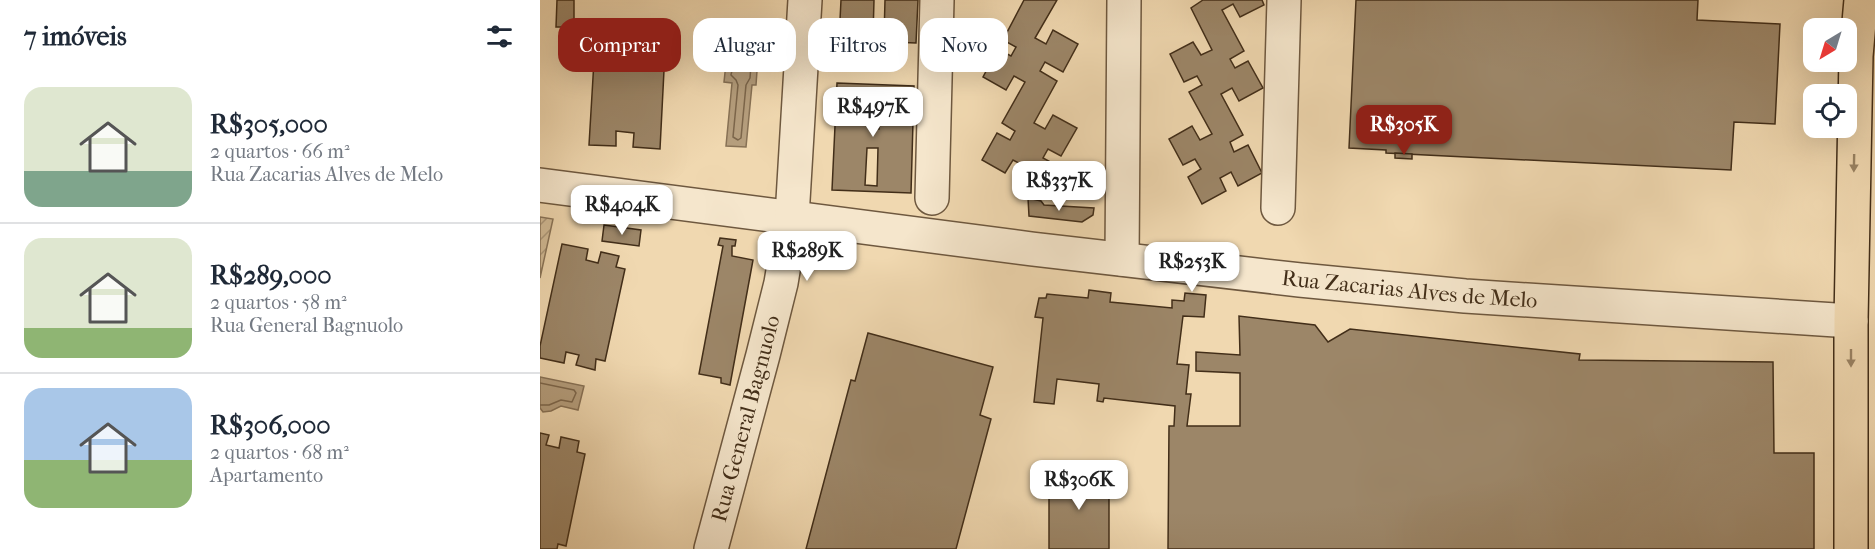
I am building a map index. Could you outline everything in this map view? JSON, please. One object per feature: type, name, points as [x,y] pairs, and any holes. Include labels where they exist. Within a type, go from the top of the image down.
[{"type":"highway","points":[[1851,549],[1851,321],[1856,56],[1861,0]]},
{"type":"street","name":"Rua General Bagnuolo","points":[[711,549],[781,283],[792,217],[805,0]]},
{"type":"street","points":[[932,198],[937,0]]},
{"type":"street","points":[[1122,259],[1124,0]]},
{"type":"street","points":[[1278,208],[1284,0]]},
{"type":"street","name":"Rua Zacarias Alves de Melo","points":[[540,185],[1122,259],[1465,296],[1851,321]]},
{"type":"shaded area","points":[[540,217],[553,219],[540,278]]},
{"type":"water","points":[[725,72],[757,72],[756,85],[752,85],[746,147],[726,146],[732,83],[724,82]]},
{"type":"water","points":[[540,377],[584,386],[578,410],[561,406],[543,412],[540,408]]},
{"type":"building","points":[[557,0],[574,0],[574,18],[558,18],[558,27],[556,27]]},
{"type":"building","points":[[841,0],[874,0],[874,18],[840,18]]},
{"type":"building","points":[[885,0],[918,0],[916,43],[908,43],[908,18],[885,18]]},
{"type":"building","points":[[1024,0],[1057,0],[1035,38],[1046,44],[1053,30],[1078,44],[1063,72],[1045,62],[1040,71],[1057,81],[1034,123],[1045,129],[1053,115],[1077,128],[1061,156],[1048,149],[1043,158],[1056,165],[1040,193],[1016,180],[1024,166],[1013,160],[1005,173],[982,160],[997,133],[1010,140],[1015,131],[1002,123],[1025,82],[1014,76],[1006,90],[983,77],[986,72],[1008,72],[1008,54],[1011,56],[1016,47],[1008,43],[1008,30]]},
{"type":"building","points":[[1203,0],[1262,0],[1264,5],[1240,17],[1233,4],[1222,10],[1244,51],[1230,59],[1235,68],[1248,61],[1263,88],[1239,101],[1232,88],[1221,94],[1243,135],[1230,142],[1234,152],[1248,145],[1262,173],[1238,186],[1231,172],[1220,178],[1226,191],[1202,204],[1188,177],[1201,169],[1195,159],[1183,165],[1169,139],[1192,126],[1200,140],[1212,134],[1189,92],[1202,85],[1197,76],[1184,82],[1170,54],[1193,42],[1201,55],[1212,50],[1191,8]]},
{"type":"building","points":[[1356,0],[1698,0],[1697,20],[1780,24],[1775,124],[1734,122],[1731,170],[1386,153],[1386,150],[1349,148]]},
{"type":"building","points":[[593,72],[664,72],[660,149],[633,147],[634,133],[616,131],[616,146],[589,145]]},
{"type":"building","points":[[837,83],[914,86],[911,193],[832,190]],"holes":[[[870,90],[880,91],[879,129],[869,128]],[[867,148],[878,148],[877,186],[865,185]]]},
{"type":"building","points":[[1395,153],[1412,154],[1412,159],[1395,158]]},
{"type":"building","points":[[1028,198],[1041,201],[1044,205],[1094,208],[1093,215],[1082,222],[1029,216]]},
{"type":"building","points":[[604,225],[641,230],[639,246],[602,241]]},
{"type":"building","points":[[720,238],[736,240],[735,246],[732,246],[732,256],[753,260],[730,385],[721,383],[721,378],[699,374],[723,246],[718,245]]},
{"type":"building","points":[[562,244],[588,249],[586,260],[598,263],[601,252],[619,256],[616,267],[625,269],[605,361],[596,359],[595,370],[576,365],[579,355],[566,352],[564,363],[540,358],[540,346]]},
{"type":"building","points":[[1089,290],[1111,293],[1110,302],[1172,308],[1172,300],[1184,301],[1185,293],[1206,295],[1204,317],[1183,316],[1177,364],[1189,365],[1186,394],[1191,394],[1187,426],[1240,426],[1240,373],[1196,371],[1196,352],[1240,355],[1239,316],[1315,325],[1328,342],[1350,329],[1580,354],[1579,360],[1773,362],[1774,453],[1814,453],[1814,549],[1168,549],[1169,426],[1174,426],[1175,406],[1104,398],[1103,402],[1097,401],[1099,384],[1057,379],[1054,404],[1034,402],[1043,318],[1035,317],[1039,298],[1046,298],[1047,294],[1088,298]]},
{"type":"building","points":[[868,333],[993,367],[980,415],[991,419],[956,549],[806,549],[851,380],[855,381]]},
{"type":"building","points":[[540,433],[549,435],[546,445],[559,448],[561,437],[579,441],[577,452],[585,454],[566,546],[558,544],[557,549],[540,549]]},
{"type":"building","points":[[1049,472],[1109,472],[1109,549],[1049,549]]}]
